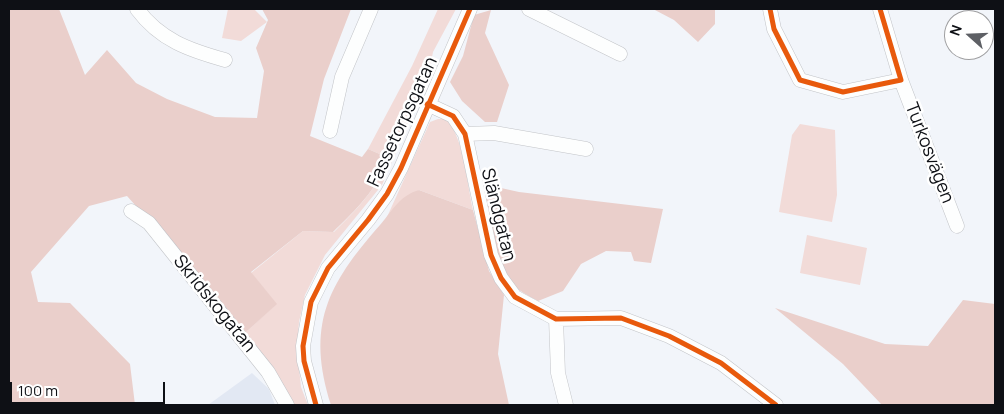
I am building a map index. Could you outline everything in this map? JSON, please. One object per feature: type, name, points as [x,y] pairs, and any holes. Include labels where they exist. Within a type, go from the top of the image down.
[{"type":"street","points":[[136,9],[164,37],[186,49],[225,60]]},
{"type":"street","points":[[330,131],[342,77],[371,9]]},
{"type":"street","name":"Fassetorpsgatan","points":[[316,405],[304,360],[303,346],[311,302],[328,268],[368,220],[401,168],[427,104],[470,9]]},
{"type":"street","points":[[529,9],[620,54]]},
{"type":"street","points":[[770,9],[774,29],[800,80],[843,92],[901,80]]},
{"type":"street","name":"Turkosvägen","points":[[880,9],[901,80],[956,226]]},
{"type":"street","name":"Sländgatan","points":[[427,104],[453,116],[465,134],[491,255],[501,278],[515,297],[556,318],[621,318],[669,336],[721,364],[776,405]]},
{"type":"street","points":[[465,134],[494,133],[586,149]]},
{"type":"street","name":"Skridskogatan","points":[[132,210],[149,223],[258,359],[287,405]]},
{"type":"street","points":[[556,318],[558,373],[566,405]]},
{"type":"shaded area","points":[[10,9],[59,9],[85,75],[107,50],[136,83],[167,99],[215,117],[257,118],[264,71],[256,48],[268,20],[262,9],[351,9],[324,79],[310,136],[362,157],[368,149],[389,158],[366,198],[333,232],[303,231],[251,272],[277,304],[245,333],[180,255],[127,196],[89,206],[31,272],[38,302],[70,303],[130,364],[135,405],[9,405]]},
{"type":"shaded area","points":[[228,9],[254,9],[267,22],[241,41],[222,38]]},
{"type":"shaded area","points":[[438,9],[456,9],[433,52],[428,77],[382,185],[325,255],[305,295],[299,322],[297,349],[301,387],[308,405],[290,405],[245,333],[276,304],[251,273],[303,231],[334,232],[359,206],[372,189],[389,158],[368,149],[412,66]]},
{"type":"shaded area","points":[[653,9],[715,9],[715,24],[698,42],[674,20]]},
{"type":"shaded area","points":[[491,10],[485,33],[509,85],[497,122],[485,122],[462,101],[450,82],[463,56],[474,15]]},
{"type":"shaded area","points":[[446,119],[457,137],[473,210],[419,190],[387,217],[430,122]]},
{"type":"shaded area","points":[[800,124],[835,130],[837,195],[832,222],[779,212],[792,135]]},
{"type":"shaded area","points":[[483,184],[519,192],[663,209],[651,263],[634,261],[631,252],[606,251],[581,264],[563,291],[538,301],[516,287],[505,273],[493,235]]},
{"type":"shaded area","points":[[419,190],[473,210],[489,271],[504,295],[498,354],[509,405],[331,405],[324,377],[321,352],[322,329],[326,308],[346,267],[397,204],[406,196]]},
{"type":"shaded area","points":[[807,235],[867,248],[860,285],[800,273]]},
{"type":"shaded area","points":[[963,300],[995,304],[995,405],[882,405],[843,364],[775,308],[885,344],[928,346]]},
{"type":"shaded area","points":[[252,373],[269,389],[275,405],[208,405]]},
{"type":"cycle path","points":[[316,405],[304,361],[303,346],[311,302],[328,268],[387,194],[401,168],[470,9]]},
{"type":"cycle path","points":[[770,9],[774,29],[800,80],[843,92],[901,80],[880,9]]},
{"type":"cycle path","points":[[427,104],[453,116],[465,134],[491,255],[501,278],[515,297],[556,319],[621,318],[669,336],[721,363],[776,405]]}]
